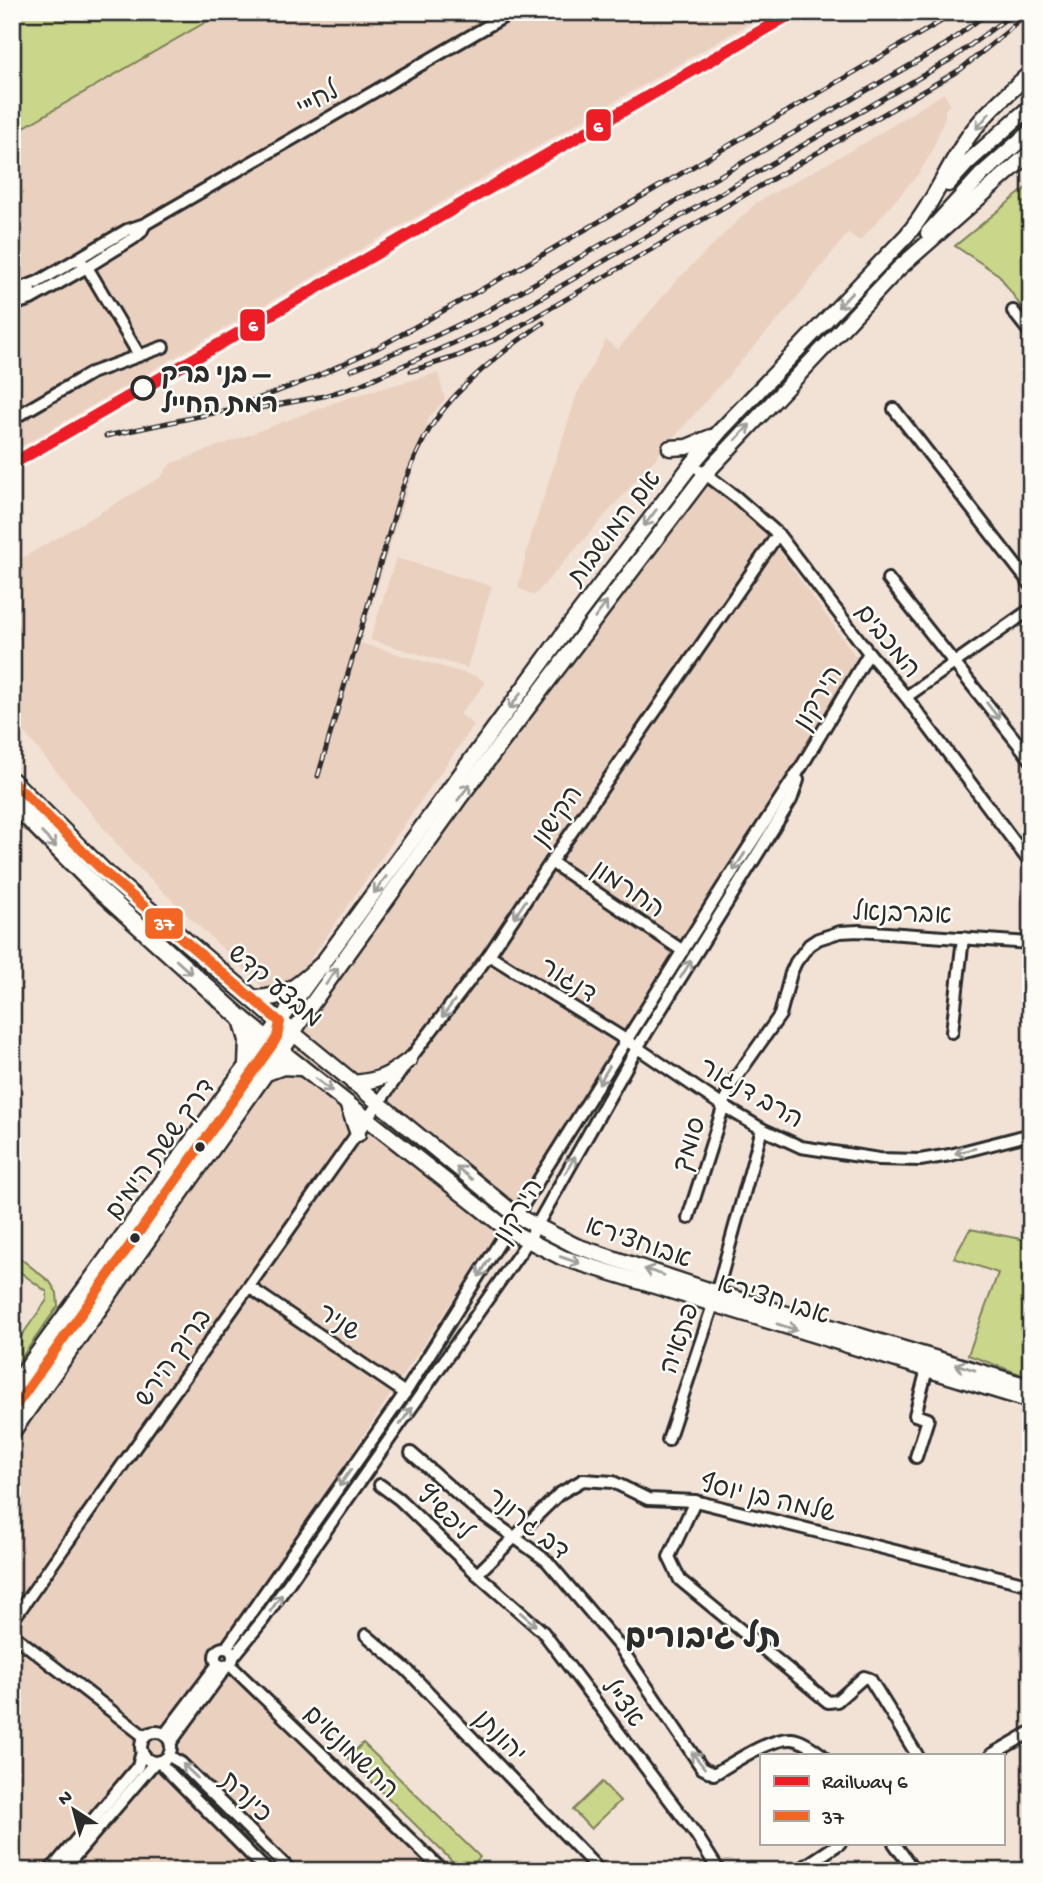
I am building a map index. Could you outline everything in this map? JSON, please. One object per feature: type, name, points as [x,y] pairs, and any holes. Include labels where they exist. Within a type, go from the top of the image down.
[{"type":"main road","name":"אם המושבות","points":[[267,1039],[569,626],[692,464],[721,430],[907,235],[930,204],[964,142],[993,108],[1031,72]]},
{"type":"main road","points":[[930,204],[967,163],[1031,106]]},
{"type":"main road","points":[[898,269],[963,194],[1031,131]]},
{"type":"main road","name":"אם המושבות","points":[[293,1033],[461,796],[705,474],[898,269],[1031,152]]},
{"type":"main road","points":[[670,448],[696,445],[721,430]]},
{"type":"main road","name":"מבצע קדש","points":[[14,790],[104,872],[280,1022],[517,1216]]},
{"type":"main road","name":"מבצע קדש","points":[[14,790],[92,883],[242,1019],[508,1230]]},
{"type":"main road","points":[[254,999],[274,998],[291,991],[321,966]]},
{"type":"main road","points":[[309,1008],[308,1028],[317,1052]]},
{"type":"main road","points":[[242,1019],[248,1040],[247,1066]]},
{"type":"main road","name":"דרך ששת הימים","points":[[12,1430],[293,1033]]},
{"type":"main road","name":"דרך ששת הימים","points":[[12,1390],[267,1039]]},
{"type":"main road","points":[[353,1083],[372,1082],[393,1073],[409,1060]]},
{"type":"main road","points":[[264,1073],[283,1066],[300,1066]]},
{"type":"main road","points":[[346,1102],[358,1134]]},
{"type":"main road","name":"אבוחצירא","points":[[517,1216],[576,1246],[715,1299]]},
{"type":"main road","name":"אבו חצירא","points":[[508,1230],[563,1258],[715,1299],[928,1363],[1031,1401]]},
{"type":"main road","points":[[928,1363],[1031,1387]]},
{"type":"street","name":"לח\"י","points":[[13,295],[32,290],[72,262],[127,230],[145,224],[512,12]]},
{"type":"street","name":"לח\"י","points":[[13,295],[31,299],[134,238],[145,224]]},
{"type":"street","points":[[89,253],[86,257],[87,267],[139,355]]},
{"type":"street","points":[[72,262],[87,267]]},
{"type":"street","points":[[1013,311],[1031,334]]},
{"type":"street","points":[[12,419],[91,373],[163,347]]},
{"type":"street","points":[[894,409],[1031,585]]},
{"type":"street","name":"המכבים","points":[[692,464],[736,497],[778,534],[906,697],[1031,864]]},
{"type":"street","name":"הקישון","points":[[368,1119],[489,955],[778,534]]},
{"type":"street","points":[[888,579],[1031,760]]},
{"type":"street","points":[[906,697],[1031,608]]},
{"type":"street","name":"הירקון","points":[[168,1738],[227,1660],[405,1393],[682,951],[803,764],[869,653]]},
{"type":"street","name":"הירקון","points":[[227,1660],[271,1610],[528,1241],[637,1048],[791,800],[803,764]]},
{"type":"street","name":"החרמון","points":[[551,862],[682,951]]},
{"type":"street","name":"אברבנאל","points":[[780,1015],[796,961],[809,945],[827,935],[870,931],[1031,943]]},
{"type":"street","points":[[952,1032],[963,938]]},
{"type":"street","name":"דנגור","points":[[489,955],[626,1040]]},
{"type":"street","name":"סומך","points":[[688,1219],[730,1086],[780,1015]]},
{"type":"street","name":"הרב דנגור","points":[[626,1040],[723,1106],[762,1129],[801,1147],[879,1159],[920,1160],[1031,1134]]},
{"type":"street","name":"ברוך הירש","points":[[12,1620],[368,1119]]},
{"type":"street","name":"פתאיה","points":[[668,1440],[715,1299],[762,1129]]},
{"type":"street","name":"שניר","points":[[249,1287],[405,1393]]},
{"type":"street","points":[[916,1457],[928,1419],[915,1415],[928,1363]]},
{"type":"street","name":"דב גרונר","points":[[411,1453],[474,1508],[547,1561],[620,1647],[702,1768],[714,1774],[769,1743],[792,1739],[821,1754]]},
{"type":"street","name":"שלמה בן יוסף","points":[[477,1574],[559,1494],[583,1480],[613,1482],[648,1499],[695,1501],[1031,1584]]},
{"type":"street","name":"ליפשיץ","points":[[380,1485],[399,1499],[477,1574]]},
{"type":"street","points":[[695,1501],[669,1557],[680,1580],[828,1702],[837,1702],[864,1677],[870,1679],[916,1754]]},
{"type":"street","name":"אצ\"ל","points":[[477,1574],[543,1632],[697,1836],[719,1871]]},
{"type":"street","points":[[13,1635],[145,1737]]},
{"type":"street","name":"יהונתן","points":[[366,1635],[407,1670],[600,1871]]},
{"type":"street","name":"החשמונאים","points":[[227,1660],[443,1871]]},
{"type":"street","points":[[48,1871],[138,1766],[141,1744],[145,1737],[154,1732],[168,1738],[172,1748],[169,1756],[157,1762],[62,1871]]},
{"type":"street","points":[[993,1754],[1031,1732]]},
{"type":"street","points":[[142,1752],[147,1759],[157,1762],[267,1871]]},
{"type":"street","name":"כינרת","points":[[169,1756],[181,1763],[291,1871]]},
{"type":"street","points":[[798,1871],[839,1844]]},
{"type":"street","points":[[895,1844],[914,1871]]},
{"type":"shaded area","points":[[223,12],[769,12],[12,452],[12,134]]},
{"type":"shaded area","points":[[944,93],[950,104],[945,110],[945,117],[932,151],[920,172],[860,241],[848,233],[791,305],[534,596],[519,588],[531,536],[577,394],[606,340],[618,349],[675,282],[757,202],[866,142]]},
{"type":"shaded area","points":[[438,373],[445,399],[429,418],[360,643],[478,677],[486,683],[460,714],[474,725],[298,977],[283,987],[267,991],[131,861],[12,718],[12,564],[161,477],[170,464],[347,398]]},
{"type":"shaded area","points":[[705,482],[765,531],[867,672],[257,1597],[212,1657],[339,1771],[443,1871],[12,1871],[12,1435],[499,755]]},
{"type":"shaded area","points":[[396,558],[492,586],[467,668],[370,640]]},
{"type":"green space","points":[[12,12],[223,12],[12,134]]},
{"type":"green space","points":[[1031,184],[1031,321],[999,275],[955,246]]},
{"type":"green space","points":[[970,1229],[1031,1241],[1031,1378],[968,1355],[998,1273],[954,1258]]},
{"type":"green space","points":[[20,1258],[50,1282],[57,1293],[58,1306],[12,1371],[12,1349],[47,1300],[47,1292],[16,1269]]},
{"type":"green space","points":[[363,1743],[480,1857],[467,1871],[462,1871],[348,1758]]},
{"type":"green space","points":[[602,1782],[620,1801],[591,1829],[573,1810]]},
{"type":"railway","points":[[106,436],[228,410],[313,378],[379,347],[530,262],[957,12]]},
{"type":"railway","points":[[351,370],[431,338],[487,311],[945,45],[989,12]]},
{"type":"railway","points":[[244,411],[324,396],[357,386],[494,325],[953,58],[1015,12]]},
{"type":"railway","points":[[411,371],[458,356],[501,337],[961,69],[1027,12]]},
{"type":"railway","points":[[318,776],[402,489],[421,444],[440,414],[466,385],[496,358],[543,323]]},
{"type":"rail line","name":"6","points":[[12,464],[794,12]]},
{"type":"transit line","name":"37","points":[[12,781],[104,872],[280,1022],[273,1044],[12,1411]]},
{"type":"place","name":"בני ברק – רמת החייל","points":[[143,388]]},
{"type":"district","name":"תל גיבורים","points":[[703,1635]]}]
